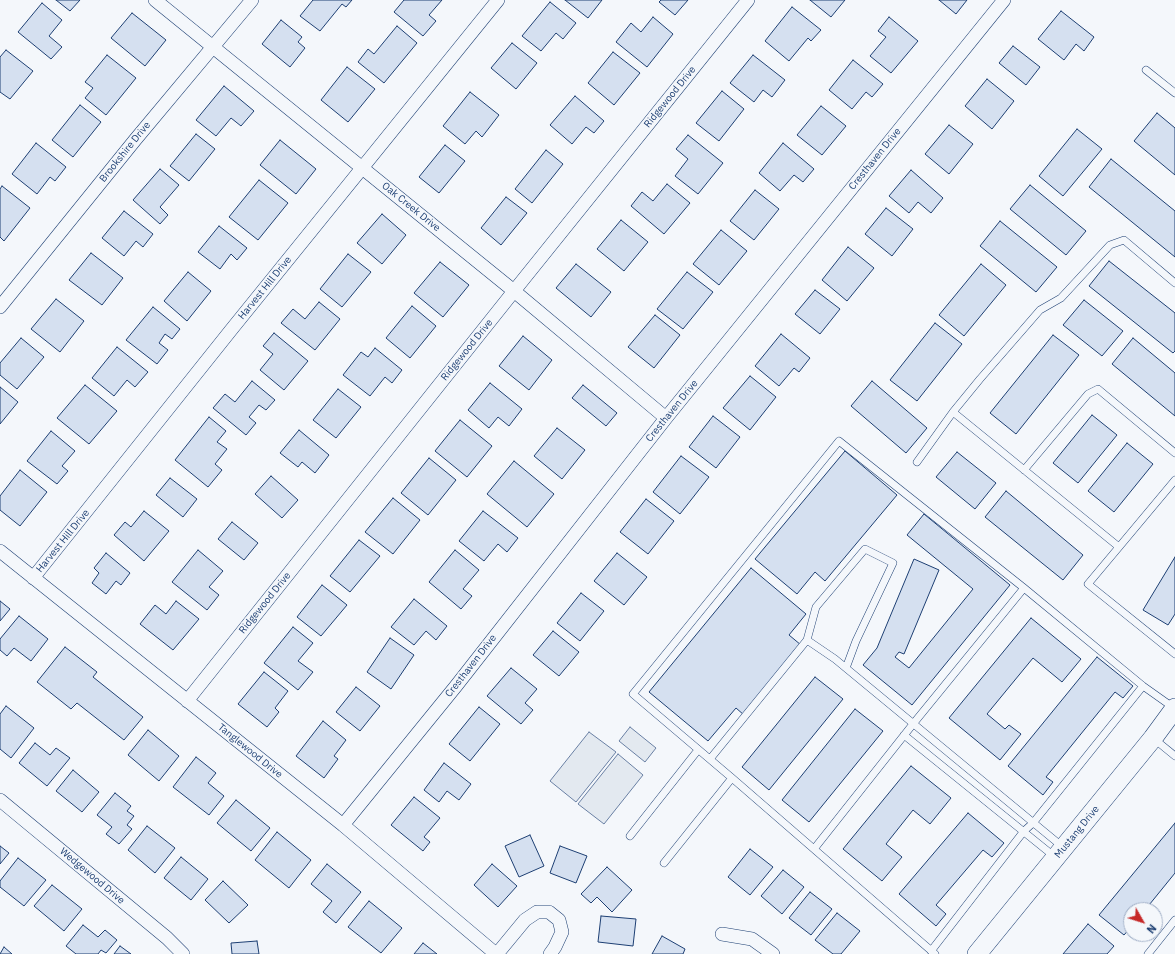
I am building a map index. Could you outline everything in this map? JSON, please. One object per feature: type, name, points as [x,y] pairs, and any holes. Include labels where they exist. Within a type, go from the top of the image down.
[{"type":"main road","name":"Mustang Drive","points":[[977,954],[1153,738],[1175,708]]},
{"type":"street","name":"Oak Creek Drive","points":[[154,0],[514,291],[666,418]]},
{"type":"street","name":"Brookshire Drive","points":[[0,306],[135,140],[252,0]]},
{"type":"street","name":"Harvest Hill Drive","points":[[33,578],[226,336],[498,0]]},
{"type":"street","name":"Ridgewood Drive","points":[[187,701],[748,0]]},
{"type":"street","name":"Cresthaven Drive","points":[[343,826],[456,686],[666,418],[1004,0]]},
{"type":"street","name":"Tanglewood Drive","points":[[0,551],[343,826],[496,954]]},
{"type":"street","name":"Wedgewood Drive","points":[[0,800],[167,938],[183,954]]},
{"type":"street","points":[[496,954],[525,920],[536,912],[549,912],[559,920],[562,932],[550,954]]},
{"type":"street","points":[[722,934],[752,939],[773,954]]},
{"type":"lane","points":[[1146,70],[1175,93]]},
{"type":"lane","points":[[918,462],[953,412],[980,378],[1040,310],[1061,298],[1110,245],[1124,240],[1175,282]]},
{"type":"lane","points":[[1024,470],[1088,394],[1098,389],[1175,453]]},
{"type":"lane","points":[[953,412],[1119,547]]},
{"type":"lane","points":[[1143,686],[1033,823],[1024,831],[933,952],[710,759],[632,694],[839,441],[1024,588],[1143,686],[1175,708]]},
{"type":"lane","points":[[1175,480],[1088,584],[1175,654]]},
{"type":"lane","points":[[710,759],[807,640],[816,607],[866,549],[893,563],[856,641],[846,668]]},
{"type":"lane","points":[[814,849],[904,735],[1024,588]]},
{"type":"lane","points":[[807,640],[846,668],[1033,823],[1060,853]]},
{"type":"lane","points":[[904,735],[1024,831],[1060,853]]},
{"type":"lane","points":[[1153,738],[1175,756]]},
{"type":"lane","points":[[630,836],[698,750]]},
{"type":"lane","points":[[664,863],[732,778]]},
{"type":"lane","points":[[1148,954],[1175,920]]},
{"type":"shaded area","points":[[630,727],[656,748],[645,762],[619,741]]},
{"type":"shaded area","points":[[589,732],[616,752],[576,802],[550,781]]},
{"type":"shaded area","points":[[618,754],[643,775],[604,824],[578,804]]},
{"type":"building","points":[[56,0],[80,0],[70,11]]},
{"type":"building","points":[[313,0],[352,0],[346,7],[342,4],[320,31],[300,16]]},
{"type":"building","points":[[404,0],[442,0],[429,15],[436,21],[423,36],[394,12]]},
{"type":"building","points":[[565,0],[602,0],[588,18]]},
{"type":"building","points":[[661,0],[688,0],[675,15],[659,2]]},
{"type":"building","points":[[810,0],[845,0],[831,17]]},
{"type":"building","points":[[939,0],[967,0],[956,14]]},
{"type":"building","points":[[550,2],[576,23],[563,39],[556,33],[541,51],[522,36]]},
{"type":"building","points":[[42,3],[62,20],[49,36],[62,47],[51,59],[18,32]]},
{"type":"building","points":[[792,7],[821,30],[811,41],[808,38],[789,61],[765,41]]},
{"type":"building","points":[[1061,11],[1094,37],[1084,51],[1076,44],[1064,60],[1038,39]]},
{"type":"building","points":[[132,13],[166,40],[145,66],[111,38]]},
{"type":"building","points":[[653,17],[673,34],[647,67],[616,42],[631,23],[641,32]]},
{"type":"building","points":[[889,17],[918,41],[891,73],[870,56],[886,37],[878,31]]},
{"type":"building","points":[[281,20],[302,37],[298,42],[305,48],[290,67],[262,44]]},
{"type":"building","points":[[397,26],[417,43],[384,83],[358,62],[368,49],[374,54]]},
{"type":"building","points":[[512,43],[537,63],[516,89],[491,68]]},
{"type":"building","points":[[1013,46],[1040,67],[1026,85],[999,63]]},
{"type":"building","points":[[6,50],[33,71],[10,99],[0,92],[0,57]]},
{"type":"building","points":[[613,52],[640,73],[614,105],[588,83]]},
{"type":"building","points":[[107,55],[136,78],[106,115],[85,98],[93,88],[85,82]]},
{"type":"building","points":[[753,55],[785,80],[772,97],[763,90],[754,102],[730,83]]},
{"type":"building","points":[[853,60],[883,84],[872,97],[866,92],[852,109],[829,90]]},
{"type":"building","points":[[347,67],[375,89],[348,122],[321,100]]},
{"type":"building","points":[[987,79],[1014,101],[992,129],[965,106]]},
{"type":"building","points":[[224,86],[254,111],[241,126],[231,118],[216,136],[196,120]]},
{"type":"building","points":[[722,91],[744,109],[719,141],[696,123]]},
{"type":"building","points":[[470,92],[499,115],[482,137],[476,131],[465,144],[443,126]]},
{"type":"building","points":[[575,96],[604,121],[594,133],[586,127],[572,144],[550,125]]},
{"type":"building","points":[[80,105],[101,122],[73,157],[52,140]]},
{"type":"building","points":[[821,106],[846,126],[822,155],[797,135]]},
{"type":"building","points":[[1157,113],[1175,128],[1175,175],[1134,141]]},
{"type":"building","points":[[949,125],[973,144],[949,174],[925,154]]},
{"type":"building","points":[[1077,129],[1102,149],[1063,196],[1039,176]]},
{"type":"building","points":[[196,134],[215,149],[189,181],[170,166]]},
{"type":"building","points":[[688,135],[723,163],[698,194],[675,176],[688,159],[676,149]]},
{"type":"building","points":[[280,140],[316,169],[296,194],[260,165]]},
{"type":"building","points":[[36,143],[66,167],[55,181],[50,177],[37,194],[12,174]]},
{"type":"building","points":[[783,143],[814,169],[803,182],[794,175],[780,191],[759,173]]},
{"type":"building","points":[[445,145],[465,161],[439,193],[419,177]]},
{"type":"building","points":[[546,150],[563,164],[532,203],[515,189]]},
{"type":"building","points":[[1111,159],[1175,211],[1175,257],[1089,187]]},
{"type":"building","points":[[160,169],[179,185],[160,207],[168,215],[160,224],[133,200]]},
{"type":"building","points":[[911,170],[943,198],[931,213],[918,202],[909,213],[889,196]]},
{"type":"building","points":[[259,180],[288,203],[258,240],[229,217]]},
{"type":"building","points":[[667,184],[690,203],[664,234],[631,206],[642,192],[653,201]]},
{"type":"building","points":[[1030,185],[1086,231],[1066,255],[1010,209]]},
{"type":"building","points":[[2,186],[30,208],[4,241],[0,237],[0,189]]},
{"type":"building","points":[[755,190],[779,209],[754,240],[730,221]]},
{"type":"building","points":[[506,197],[527,213],[501,245],[481,228]]},
{"type":"building","points":[[886,208],[913,229],[892,256],[865,234]]},
{"type":"building","points":[[124,211],[153,234],[143,247],[136,241],[124,256],[102,238]]},
{"type":"building","points":[[382,214],[406,235],[382,264],[357,243]]},
{"type":"building","points":[[621,220],[648,242],[624,271],[597,249]]},
{"type":"building","points":[[1000,221],[1057,267],[1036,292],[980,246]]},
{"type":"building","points":[[219,226],[247,248],[237,260],[231,254],[220,269],[198,252]]},
{"type":"building","points":[[721,230],[747,251],[719,285],[693,264]]},
{"type":"building","points":[[848,247],[874,268],[847,301],[822,280]]},
{"type":"building","points":[[91,253],[123,278],[102,305],[69,280]]},
{"type":"building","points":[[348,254],[371,272],[342,307],[320,289]]},
{"type":"building","points":[[1109,261],[1175,313],[1175,351],[1173,353],[1089,286]]},
{"type":"building","points":[[440,262],[469,285],[443,317],[414,293]]},
{"type":"building","points":[[576,264],[611,292],[591,317],[556,288]]},
{"type":"building","points":[[981,264],[1006,285],[964,336],[939,315]]},
{"type":"building","points":[[188,272],[211,291],[187,321],[164,301]]},
{"type":"building","points":[[687,272],[713,292],[683,329],[657,309]]},
{"type":"building","points":[[815,290],[840,309],[820,334],[795,314]]},
{"type":"building","points":[[56,299],[84,321],[60,352],[31,329]]},
{"type":"building","points":[[1084,300],[1123,331],[1102,356],[1063,325]]},
{"type":"building","points":[[319,302],[340,319],[315,350],[281,323],[293,309],[305,319]]},
{"type":"building","points":[[412,306],[436,326],[410,358],[386,338]]},
{"type":"building","points":[[153,307],[180,329],[172,339],[165,334],[159,343],[168,350],[157,364],[126,340]]},
{"type":"building","points":[[655,315],[680,335],[654,368],[628,347]]},
{"type":"building","points":[[935,323],[962,344],[917,401],[890,380]]},
{"type":"building","points":[[274,333],[308,361],[284,390],[260,370],[273,354],[263,346]]},
{"type":"building","points":[[781,334],[810,358],[799,372],[794,368],[779,386],[755,366]]},
{"type":"building","points":[[1053,335],[1079,355],[1016,434],[990,413]]},
{"type":"building","points":[[523,336],[552,360],[529,390],[499,366]]},
{"type":"building","points":[[21,338],[44,357],[17,389],[0,375],[0,363]]},
{"type":"building","points":[[1133,338],[1175,373],[1175,416],[1112,364]]},
{"type":"building","points":[[117,347],[148,372],[135,387],[127,380],[114,396],[92,378]]},
{"type":"building","points":[[375,348],[402,370],[392,383],[385,377],[370,396],[343,375],[361,352],[368,357]]},
{"type":"building","points":[[750,376],[776,397],[750,430],[723,408]]},
{"type":"building","points":[[252,381],[275,400],[266,410],[259,405],[249,417],[256,423],[246,435],[213,408],[225,394],[235,402]]},
{"type":"building","points":[[872,381],[927,428],[906,453],[851,406]]},
{"type":"building","points":[[490,383],[522,409],[509,426],[498,417],[489,428],[468,410]]},
{"type":"building","points":[[85,385],[117,411],[89,444],[57,418]]},
{"type":"building","points":[[583,385],[617,413],[606,426],[572,398]]},
{"type":"building","points":[[0,387],[18,402],[0,424]]},
{"type":"building","points":[[338,389],[361,407],[336,438],[313,420]]},
{"type":"building","points":[[1092,415],[1117,435],[1078,483],[1053,463]]},
{"type":"building","points":[[713,416],[740,437],[716,468],[689,447]]},
{"type":"building","points":[[209,417],[226,431],[217,442],[227,449],[215,464],[222,470],[208,487],[175,460]]},
{"type":"building","points":[[460,420],[492,446],[467,477],[435,451]]},
{"type":"building","points":[[557,428],[585,450],[562,479],[534,456]]},
{"type":"building","points":[[299,430],[329,455],[315,473],[302,462],[298,467],[280,453]]},
{"type":"building","points":[[51,431],[75,451],[62,466],[68,471],[57,484],[27,461]]},
{"type":"building","points":[[1127,443],[1153,464],[1114,512],[1088,491]]},
{"type":"building","points":[[845,451],[897,495],[825,581],[815,572],[797,594],[755,559]]},
{"type":"building","points":[[957,452],[996,483],[975,509],[936,477]]},
{"type":"building","points":[[681,456],[709,477],[680,514],[653,492]]},
{"type":"building","points":[[429,458],[456,480],[428,515],[401,493]]},
{"type":"building","points":[[514,461],[554,494],[527,527],[487,494]]},
{"type":"building","points":[[20,470],[47,492],[20,526],[0,510],[0,496]]},
{"type":"building","points":[[271,476],[298,500],[282,518],[255,494]]},
{"type":"building","points":[[170,478],[197,499],[183,517],[156,495]]},
{"type":"building","points":[[1006,491],[1083,555],[1063,580],[985,517]]},
{"type":"building","points":[[393,498],[420,520],[393,554],[365,532]]},
{"type":"building","points":[[646,499],[674,521],[648,554],[620,532]]},
{"type":"building","points":[[144,511],[169,531],[144,561],[114,535],[125,522],[131,527]]},
{"type":"building","points":[[483,511],[518,538],[507,552],[498,544],[484,561],[459,541]]},
{"type":"building","points":[[924,514],[1010,585],[912,705],[863,665],[877,648],[914,559],[939,570],[904,654],[899,652],[895,657],[909,668],[973,589],[907,535]]},
{"type":"building","points":[[232,522],[258,543],[244,560],[218,539]]},
{"type":"building","points":[[359,540],[380,556],[350,592],[330,576]]},
{"type":"building","points":[[198,550],[223,571],[209,587],[219,595],[207,610],[172,582]]},
{"type":"building","points":[[455,550],[479,570],[463,589],[472,596],[461,609],[429,582]]},
{"type":"building","points":[[106,553],[130,573],[121,585],[116,581],[106,594],[92,583],[99,573],[94,568]]},
{"type":"building","points":[[617,553],[647,577],[624,605],[594,581]]},
{"type":"building","points":[[1175,557],[1175,614],[1168,625],[1143,610]]},
{"type":"building","points":[[751,568],[806,614],[789,635],[801,645],[744,715],[736,708],[708,741],[649,692]]},
{"type":"building","points":[[322,585],[347,605],[321,636],[297,617]]},
{"type":"building","points":[[581,593],[604,611],[580,641],[557,623]]},
{"type":"building","points":[[414,599],[447,626],[436,640],[426,631],[414,645],[391,627]]},
{"type":"building","points":[[0,601],[10,609],[0,621]]},
{"type":"building","points":[[176,601],[199,619],[173,650],[140,624],[155,605],[166,614]]},
{"type":"building","points":[[19,616],[48,639],[31,661],[14,648],[7,656],[0,650],[0,639]]},
{"type":"building","points":[[1031,618],[1081,659],[1062,682],[1033,658],[987,714],[1005,729],[1009,725],[1021,734],[1000,760],[949,718]]},
{"type":"building","points":[[293,627],[313,643],[298,661],[313,672],[298,690],[264,663]]},
{"type":"building","points":[[553,631],[579,652],[559,676],[533,655]]},
{"type":"building","points":[[390,638],[414,655],[391,689],[367,672]]},
{"type":"building","points":[[65,647],[97,672],[93,677],[143,717],[124,740],[77,703],[71,709],[37,682]]},
{"type":"building","points":[[1097,657],[1133,686],[1123,698],[1115,692],[1046,777],[1053,782],[1043,795],[1008,766]]},
{"type":"building","points":[[511,668],[537,689],[525,703],[533,710],[521,724],[487,696]]},
{"type":"building","points":[[264,672],[288,691],[275,708],[279,712],[267,727],[238,704]]},
{"type":"building","points":[[815,677],[843,699],[769,790],[742,767]]},
{"type":"building","points":[[356,687],[380,706],[360,731],[336,712]]},
{"type":"building","points":[[6,706],[34,728],[11,758],[0,749],[0,714]]},
{"type":"building","points":[[479,707],[500,724],[470,761],[449,744]]},
{"type":"building","points":[[855,709],[883,731],[809,822],[782,800]]},
{"type":"building","points":[[323,721],[346,740],[334,756],[338,759],[324,778],[296,756]]},
{"type":"building","points":[[148,730],[179,756],[159,781],[128,755]]},
{"type":"building","points":[[35,743],[50,755],[56,748],[70,758],[47,786],[19,763]]},
{"type":"building","points":[[196,757],[216,773],[208,783],[224,796],[209,815],[173,787]]},
{"type":"building","points":[[444,763],[471,784],[459,800],[447,791],[439,802],[424,790]]},
{"type":"building","points":[[911,766],[951,798],[930,824],[913,810],[886,844],[902,857],[882,881],[843,849]]},
{"type":"building","points":[[73,770],[99,792],[82,812],[56,791]]},
{"type":"building","points":[[115,793],[131,806],[127,811],[134,816],[127,825],[132,829],[119,844],[106,834],[112,827],[97,815]]},
{"type":"building","points":[[414,797],[440,818],[424,837],[430,842],[423,851],[391,825]]},
{"type":"building","points":[[236,800],[270,828],[251,851],[217,823]]},
{"type":"building","points":[[968,813],[1004,843],[992,857],[983,850],[936,905],[946,914],[936,926],[899,894]]},
{"type":"building","points":[[1175,823],[1175,873],[1151,902],[1123,902],[1123,934],[1099,915]]},
{"type":"building","points":[[147,826],[175,848],[155,873],[128,850]]},
{"type":"building","points":[[277,832],[311,860],[289,888],[255,860]]},
{"type":"building","points":[[530,835],[544,866],[519,877],[505,846]]},
{"type":"building","points":[[0,846],[9,853],[0,864]]},
{"type":"building","points":[[560,846],[587,856],[576,883],[550,873]]},
{"type":"building","points":[[750,849],[773,867],[750,895],[728,877]]},
{"type":"building","points":[[181,857],[208,879],[191,900],[164,878]]},
{"type":"building","points":[[18,858],[46,880],[24,906],[0,887],[0,881]]},
{"type":"building","points":[[327,864],[361,892],[336,923],[323,912],[332,901],[311,884]]},
{"type":"building","points":[[492,864],[517,886],[498,907],[474,885]]},
{"type":"building","points":[[607,867],[632,890],[612,912],[597,897],[591,903],[581,894]]},
{"type":"building","points":[[783,870],[804,887],[782,914],[761,896]]},
{"type":"building","points":[[223,881],[248,905],[229,923],[205,900]]},
{"type":"building","points":[[52,885],[82,909],[64,931],[34,906]]},
{"type":"building","points":[[810,892],[832,909],[811,935],[789,918]]},
{"type":"building","points":[[369,901],[402,928],[381,953],[348,927]]},
{"type":"building","points":[[837,913],[860,931],[841,954],[833,954],[815,940]]},
{"type":"building","points":[[601,916],[636,919],[633,946],[598,942]]},
{"type":"building","points":[[1088,924],[1114,946],[1107,954],[1063,954]]},
{"type":"building","points":[[83,925],[98,937],[105,930],[117,940],[106,953],[101,950],[98,954],[76,954],[66,946]]},
{"type":"building","points":[[662,936],[685,949],[683,954],[652,954]]},
{"type":"building","points":[[257,941],[259,954],[232,954],[231,943]]},
{"type":"building","points":[[423,943],[437,954],[414,954]]},
{"type":"building","points":[[120,946],[131,954],[114,954]]},
{"type":"building","points":[[4,947],[12,954],[0,954]]}]
